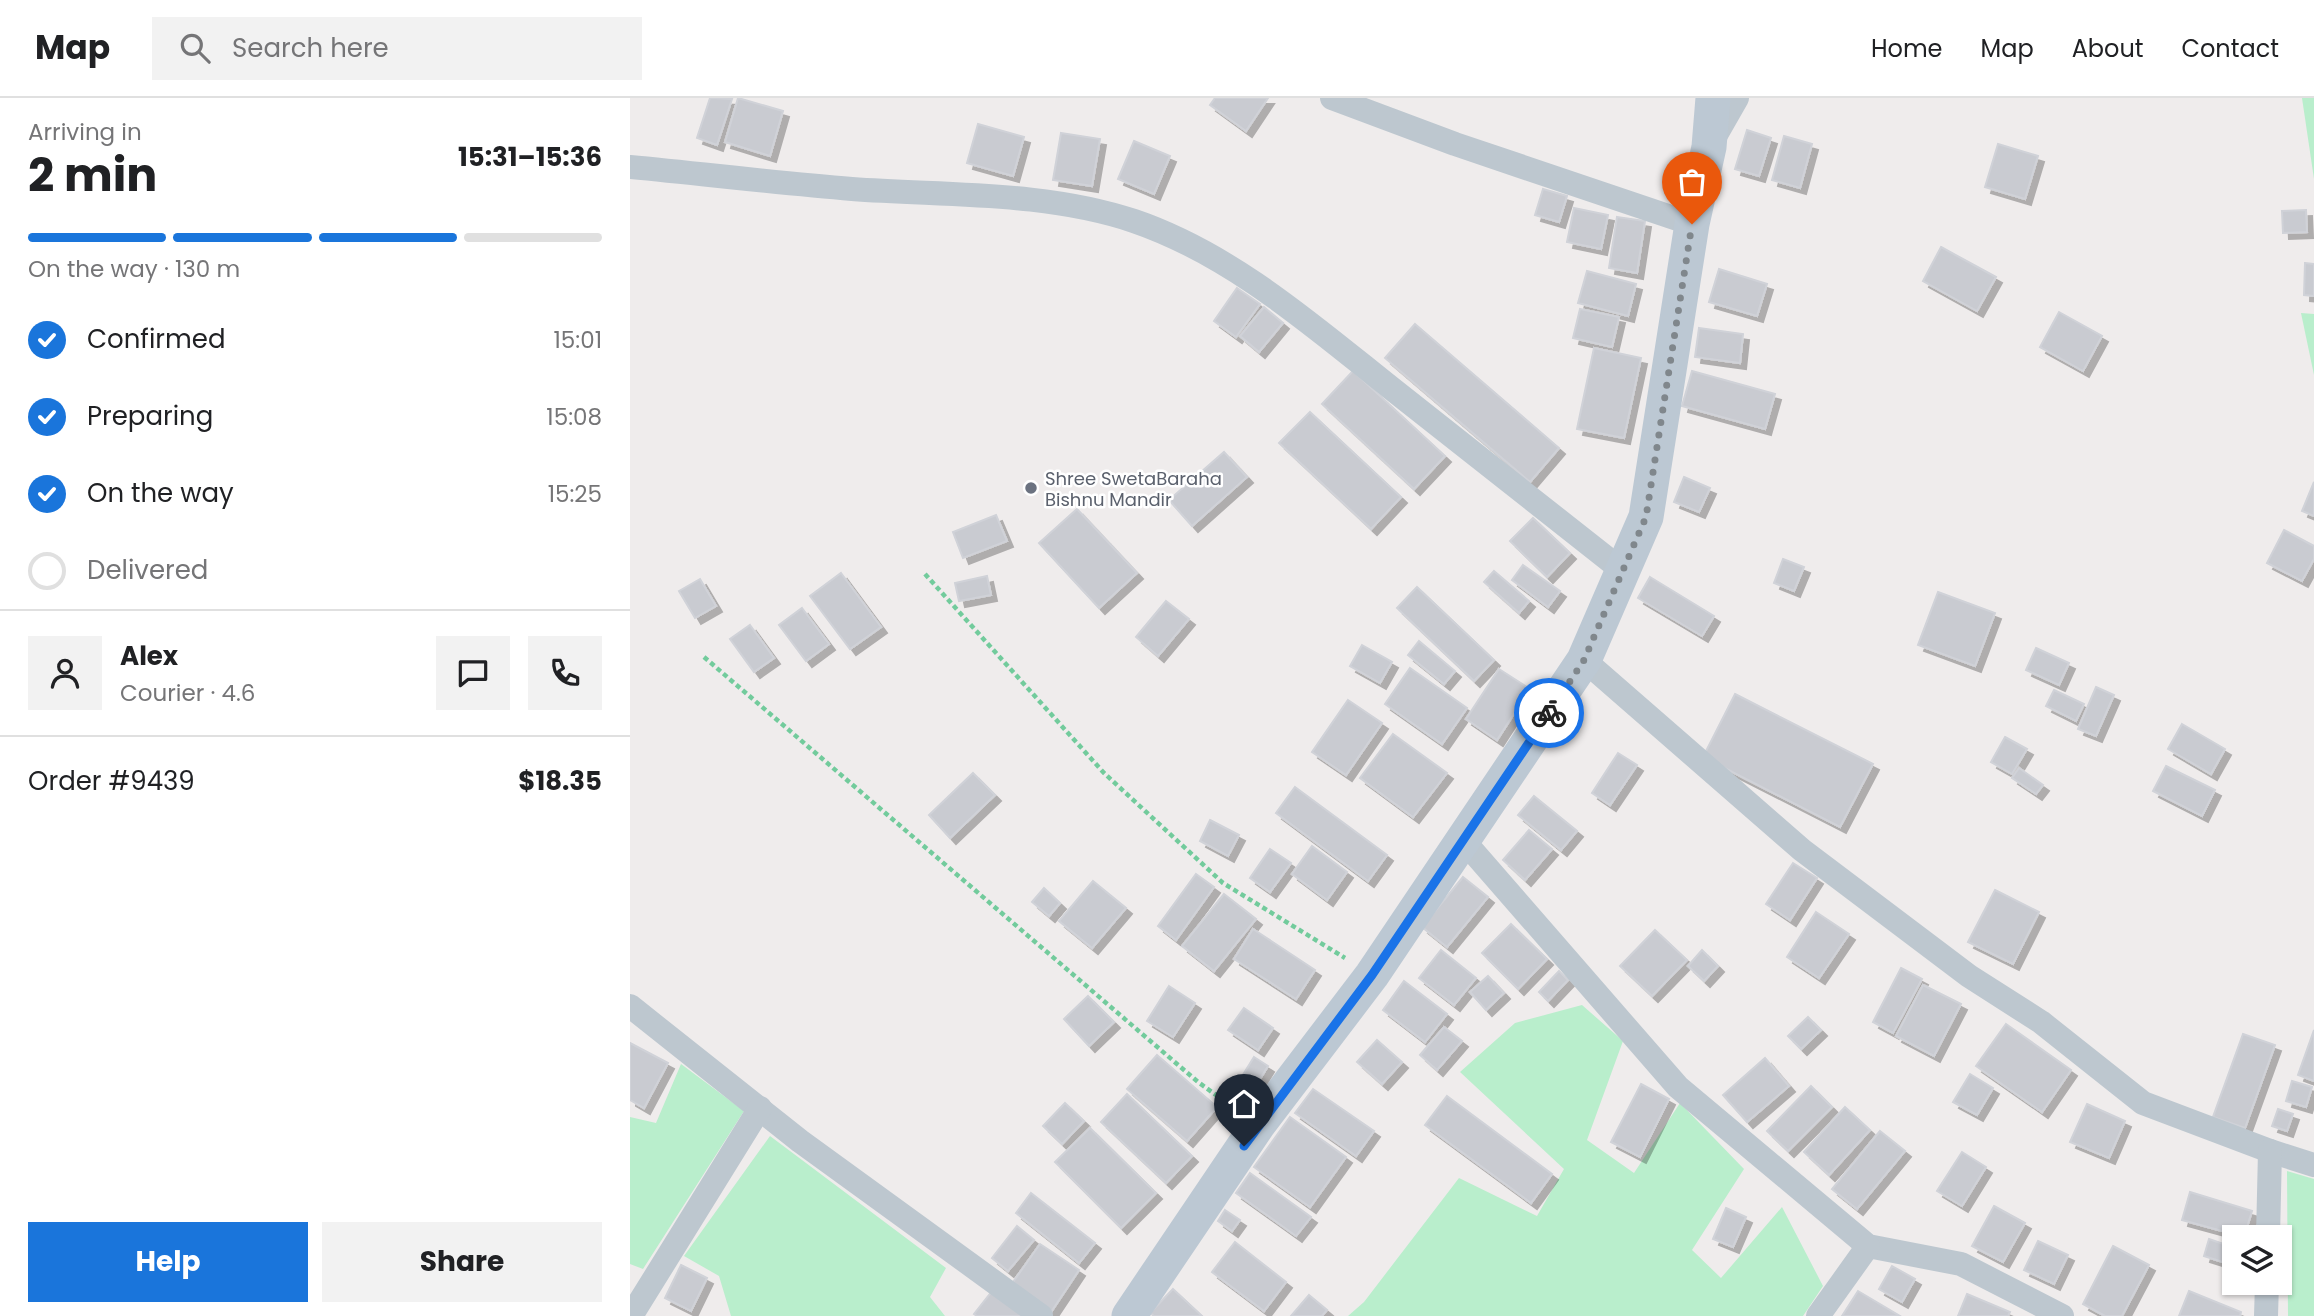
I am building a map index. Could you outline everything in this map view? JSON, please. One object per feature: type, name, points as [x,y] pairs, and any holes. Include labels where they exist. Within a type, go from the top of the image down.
[{"type":"street","points":[[1332,98],[1455,144],[1692,224]]},
{"type":"street","points":[[1129,1316],[1258,1125],[1372,975],[1584,660],[1646,517],[1692,224],[1709,147],[1713,98]]},
{"type":"street","points":[[1709,147],[1737,98]]},
{"type":"street","points":[[630,167],[852,189],[1021,198],[1086,209],[1134,221],[1179,240],[1233,268],[1345,351],[1623,571]]},
{"type":"street","points":[[1584,660],[1802,850],[1969,976],[2041,1022],[2143,1103],[2314,1165]]},
{"type":"street","points":[[1463,840],[1678,1087],[1868,1246],[1961,1264],[2062,1316]]},
{"type":"street","points":[[630,1006],[800,1141],[1041,1316]]},
{"type":"street","points":[[631,1316],[760,1108]]},
{"type":"street","points":[[2268,1225],[2270,1151]]},
{"type":"street","points":[[1818,1316],[1868,1246]]},
{"type":"street","points":[[2266,1316],[2267,1295]]},
{"type":"path","points":[[925,574],[1104,773],[1223,883],[1372,975]]},
{"type":"path","points":[[704,657],[1198,1082],[1258,1125]]},
{"type":"green space","points":[[2302,98],[2314,98],[2314,179]]},
{"type":"green space","points":[[2301,313],[2314,314],[2314,375]]},
{"type":"green space","points":[[1582,1005],[1623,1041],[1587,1140],[1634,1173],[1680,1103],[1744,1169],[1692,1250],[1721,1278],[1782,1207],[1823,1286],[1803,1316],[1348,1316],[1364,1302],[1459,1178],[1537,1216],[1564,1169],[1460,1072],[1515,1023]]},
{"type":"green space","points":[[681,1064],[744,1111],[643,1269],[630,1264],[630,1117],[656,1123]]},
{"type":"green space","points":[[770,1136],[946,1268],[930,1297],[945,1316],[731,1316],[719,1276],[684,1256]]},
{"type":"green space","points":[[2287,1171],[2314,1179],[2314,1316],[2288,1316],[2288,1295],[2292,1295],[2292,1225],[2287,1225]]},
{"type":"building","points":[[710,98],[732,99],[717,145],[697,138]]},
{"type":"building","points":[[738,98],[783,111],[770,156],[725,142]]},
{"type":"building","points":[[1215,98],[1268,98],[1246,131],[1210,105]]},
{"type":"building","points":[[978,124],[1024,137],[1013,176],[967,163]]},
{"type":"building","points":[[1747,130],[1771,138],[1759,176],[1735,169]]},
{"type":"building","points":[[1061,133],[1100,139],[1092,186],[1053,180]]},
{"type":"building","points":[[1784,136],[1812,144],[1800,188],[1772,180]]},
{"type":"building","points":[[1134,141],[1170,156],[1154,194],[1118,179]]},
{"type":"building","points":[[1998,144],[2038,156],[2025,199],[1985,187]]},
{"type":"building","points":[[1543,189],[1567,196],[1559,222],[1535,215]]},
{"type":"building","points":[[1574,208],[1608,215],[1601,249],[1567,242]]},
{"type":"building","points":[[2306,210],[2307,232],[2283,233],[2282,211]]},
{"type":"building","points":[[1617,217],[1645,221],[1637,273],[1609,268]]},
{"type":"building","points":[[1941,247],[1996,277],[1977,311],[1923,281]]},
{"type":"building","points":[[2305,263],[2314,264],[2314,296],[2304,295]]},
{"type":"building","points":[[1719,269],[1767,284],[1757,316],[1709,302]]},
{"type":"building","points":[[1587,271],[1636,284],[1628,316],[1578,303]]},
{"type":"building","points":[[1237,288],[1260,304],[1236,337],[1214,321]]},
{"type":"building","points":[[1264,307],[1283,323],[1259,352],[1240,336]]},
{"type":"building","points":[[1580,309],[1619,317],[1612,347],[1573,338]]},
{"type":"building","points":[[2059,312],[2102,336],[2083,371],[2040,347]]},
{"type":"building","points":[[1415,324],[1559,448],[1530,482],[1385,358]]},
{"type":"building","points":[[1699,328],[1743,334],[1740,363],[1695,357]]},
{"type":"building","points":[[1594,348],[1641,358],[1624,438],[1577,429]]},
{"type":"building","points":[[1353,371],[1445,456],[1414,489],[1322,404]]},
{"type":"building","points":[[1692,371],[1775,394],[1765,429],[1682,406]]},
{"type":"building","points":[[1310,412],[1401,497],[1371,529],[1279,443]]},
{"type":"building","points":[[1224,452],[1247,477],[1192,526],[1169,500]]},
{"type":"building","points":[[1684,477],[1710,488],[1699,512],[1674,502]]},
{"type":"building","points":[[2314,482],[2314,516],[2302,511]]},
{"type":"building","points":[[1077,509],[1137,573],[1099,608],[1039,543]]},
{"type":"building","points":[[996,515],[1007,541],[963,558],[953,532]]},
{"type":"building","points":[[1533,518],[1570,553],[1547,577],[1510,541]]},
{"type":"building","points":[[2284,530],[2314,546],[2314,559],[2302,581],[2267,563]]},
{"type":"building","points":[[1783,559],[1804,567],[1794,591],[1774,583]]},
{"type":"building","points":[[1523,565],[1560,591],[1548,607],[1512,580]]},
{"type":"building","points":[[1494,571],[1529,601],[1519,613],[1484,582]]},
{"type":"building","points":[[841,573],[881,627],[850,649],[810,596]]},
{"type":"building","points":[[987,576],[991,595],[959,601],[955,583]]},
{"type":"building","points":[[1650,577],[1714,616],[1702,636],[1638,598]]},
{"type":"building","points":[[700,579],[716,606],[695,618],[679,591]]},
{"type":"building","points":[[1417,587],[1494,660],[1474,681],[1397,608]]},
{"type":"building","points":[[1938,592],[1995,613],[1975,666],[1918,645]]},
{"type":"building","points":[[1166,601],[1189,619],[1158,656],[1136,637]]},
{"type":"building","points":[[802,608],[829,644],[806,661],[779,625]]},
{"type":"building","points":[[750,625],[774,658],[754,672],[730,639]]},
{"type":"building","points":[[1419,641],[1455,671],[1444,684],[1408,655]]},
{"type":"building","points":[[1362,645],[1392,662],[1380,683],[1350,666]]},
{"type":"building","points":[[2036,648],[2069,663],[2059,685],[2026,670]]},
{"type":"building","points":[[1410,668],[1467,708],[1442,744],[1385,704]]},
{"type":"building","points":[[1499,669],[1530,689],[1497,740],[1466,719]]},
{"type":"building","points":[[2096,687],[2114,695],[2096,736],[2078,729]]},
{"type":"building","points":[[2054,690],[2084,704],[2076,721],[2046,706]]},
{"type":"building","points":[[1735,694],[1873,764],[1840,827],[1703,757]]},
{"type":"building","points":[[1348,700],[1382,723],[1346,775],[1312,752]]},
{"type":"building","points":[[2182,724],[2225,749],[2211,774],[2168,749]]},
{"type":"building","points":[[1393,734],[1447,773],[1413,817],[1360,778]]},
{"type":"building","points":[[2005,737],[2027,749],[2012,774],[1991,762]]},
{"type":"building","points":[[1618,753],[1637,765],[1610,805],[1592,793]]},
{"type":"building","points":[[2166,766],[2215,790],[2202,816],[2153,791]]},
{"type":"building","points":[[2019,768],[2043,785],[2036,794],[2012,778]]},
{"type":"building","points":[[973,773],[995,795],[950,838],[929,815]]},
{"type":"building","points":[[1295,787],[1387,855],[1368,881],[1276,813]]},
{"type":"building","points":[[1534,796],[1577,831],[1561,850],[1518,815]]},
{"type":"building","points":[[1210,820],[1239,835],[1228,856],[1200,841]]},
{"type":"building","points":[[1529,830],[1552,849],[1525,880],[1503,860]]},
{"type":"building","points":[[1312,846],[1347,872],[1327,900],[1292,874]]},
{"type":"building","points":[[1270,849],[1291,863],[1270,892],[1250,878]]},
{"type":"building","points":[[1793,863],[1817,878],[1790,920],[1766,904]]},
{"type":"building","points":[[1196,874],[1214,887],[1176,940],[1158,926]]},
{"type":"building","points":[[1463,877],[1488,897],[1447,947],[1422,927]]},
{"type":"building","points":[[1093,881],[1126,908],[1092,948],[1059,921]]},
{"type":"building","points":[[1044,888],[1060,903],[1049,916],[1032,902]]},
{"type":"building","points":[[1995,890],[2039,912],[2013,964],[1968,942]]},
{"type":"building","points":[[1224,894],[1256,919],[1214,971],[1182,946]]},
{"type":"building","points":[[1816,912],[1849,934],[1819,978],[1787,957]]},
{"type":"building","points":[[1511,924],[1547,959],[1518,989],[1482,953]]},
{"type":"building","points":[[1253,929],[1315,970],[1296,999],[1234,959]]},
{"type":"building","points":[[1655,930],[1687,960],[1652,996],[1620,966]]},
{"type":"building","points":[[1441,950],[1476,978],[1454,1005],[1419,978]]},
{"type":"building","points":[[1702,950],[1718,966],[1704,981],[1688,966]]},
{"type":"building","points":[[1901,968],[1922,979],[1893,1033],[1873,1022]]},
{"type":"building","points":[[1559,971],[1568,980],[1548,1001],[1539,992]]},
{"type":"building","points":[[1488,976],[1504,993],[1486,1010],[1470,992]]},
{"type":"building","points":[[1404,981],[1447,1014],[1425,1042],[1383,1010]]},
{"type":"building","points":[[1923,985],[1961,1004],[1934,1056],[1896,1036]]},
{"type":"building","points":[[1169,986],[1195,1003],[1173,1037],[1147,1021]]},
{"type":"building","points":[[1088,996],[1114,1022],[1089,1046],[1064,1019]]},
{"type":"building","points":[[1244,1008],[1273,1028],[1258,1050],[1228,1030]]},
{"type":"building","points":[[1808,1017],[1821,1030],[1801,1049],[1788,1036]]},
{"type":"building","points":[[2006,1024],[2071,1070],[2042,1112],[1976,1066]]},
{"type":"building","points":[[1444,1027],[1462,1041],[1437,1070],[1420,1055]]},
{"type":"building","points":[[2314,1030],[2314,1081],[2298,1075]]},
{"type":"building","points":[[2243,1034],[2275,1045],[2245,1128],[2213,1117]]},
{"type":"building","points":[[1377,1040],[1402,1062],[1382,1084],[1357,1062]]},
{"type":"building","points":[[630,1043],[668,1063],[644,1108],[630,1100]]},
{"type":"building","points":[[1157,1055],[1217,1107],[1187,1141],[1127,1089]]},
{"type":"building","points":[[1254,1057],[1268,1066],[1247,1100],[1233,1091]]},
{"type":"building","points":[[1765,1058],[1789,1086],[1747,1122],[1723,1095]]},
{"type":"building","points":[[1970,1074],[1993,1088],[1977,1115],[1953,1102]]},
{"type":"building","points":[[2292,1081],[2312,1087],[2306,1107],[2286,1101]]},
{"type":"building","points":[[1641,1084],[1669,1099],[1640,1157],[1611,1142]]},
{"type":"building","points":[[1811,1086],[1832,1107],[1788,1151],[1767,1131]]},
{"type":"building","points":[[1313,1089],[1374,1131],[1356,1156],[1295,1113]]},
{"type":"building","points":[[1127,1094],[1192,1156],[1166,1183],[1101,1122]]},
{"type":"building","points":[[1447,1096],[1552,1174],[1531,1203],[1425,1125]]},
{"type":"building","points":[[1065,1103],[1084,1121],[1062,1144],[1043,1126]]},
{"type":"building","points":[[2087,1104],[2125,1121],[2109,1158],[2070,1142]]},
{"type":"building","points":[[1845,1107],[1870,1130],[1829,1175],[1804,1152]]},
{"type":"building","points":[[2278,1109],[2293,1114],[2287,1131],[2272,1126]]},
{"type":"building","points":[[1290,1117],[1346,1157],[1310,1207],[1254,1167]]},
{"type":"building","points":[[1090,1128],[1156,1193],[1121,1228],[1055,1162]]},
{"type":"building","points":[[1880,1131],[1905,1151],[1857,1209],[1832,1189]]},
{"type":"building","points":[[1962,1152],[1986,1167],[1962,1206],[1937,1191]]},
{"type":"building","points":[[1250,1173],[1311,1217],[1296,1236],[1236,1193]]},
{"type":"building","points":[[2190,1192],[2252,1211],[2248,1225],[2222,1225],[2222,1231],[2182,1220]]},
{"type":"building","points":[[1031,1193],[1095,1243],[1079,1263],[1016,1213]]},
{"type":"building","points":[[1994,1206],[2025,1223],[2003,1262],[1972,1246]]},
{"type":"building","points":[[1726,1208],[1746,1217],[1733,1247],[1713,1239]]},
{"type":"building","points":[[1225,1210],[1240,1220],[1232,1231],[1218,1221]]},
{"type":"building","points":[[1017,1226],[1034,1240],[1008,1271],[992,1258]]},
{"type":"building","points":[[2209,1239],[2222,1244],[2222,1262],[2204,1256]]},
{"type":"building","points":[[2038,1241],[2068,1255],[2054,1284],[2024,1270]]},
{"type":"building","points":[[1235,1242],[1286,1282],[1264,1311],[1212,1272]]},
{"type":"building","points":[[1040,1244],[1079,1270],[1051,1312],[1011,1285]]},
{"type":"building","points":[[2113,1246],[2149,1265],[2122,1316],[2105,1316],[2083,1304]]},
{"type":"building","points":[[681,1265],[707,1278],[691,1311],[665,1298]]},
{"type":"building","points":[[1892,1266],[1915,1279],[1902,1302],[1879,1289]]},
{"type":"building","points":[[1173,1289],[1202,1316],[1154,1316],[1150,1313]]},
{"type":"building","points":[[993,1290],[1024,1316],[974,1314]]},
{"type":"building","points":[[1858,1291],[1900,1316],[1842,1316]]},
{"type":"building","points":[[2189,1291],[2241,1312],[2240,1316],[2179,1316]]},
{"type":"building","points":[[1967,1294],[2010,1312],[2008,1316],[1958,1316]]},
{"type":"building","points":[[1309,1295],[1327,1310],[1322,1316],[1291,1316]]},
{"type":"way so far","points":[[1549,713],[1584,660],[1646,517],[1692,224]]},
{"type":"place","name":"Shree SwetaBaraha Bishnu Mandir","points":[[1031,488]]},
{"type":"route","points":[[1244,1146],[1372,975],[1549,713]]}]
